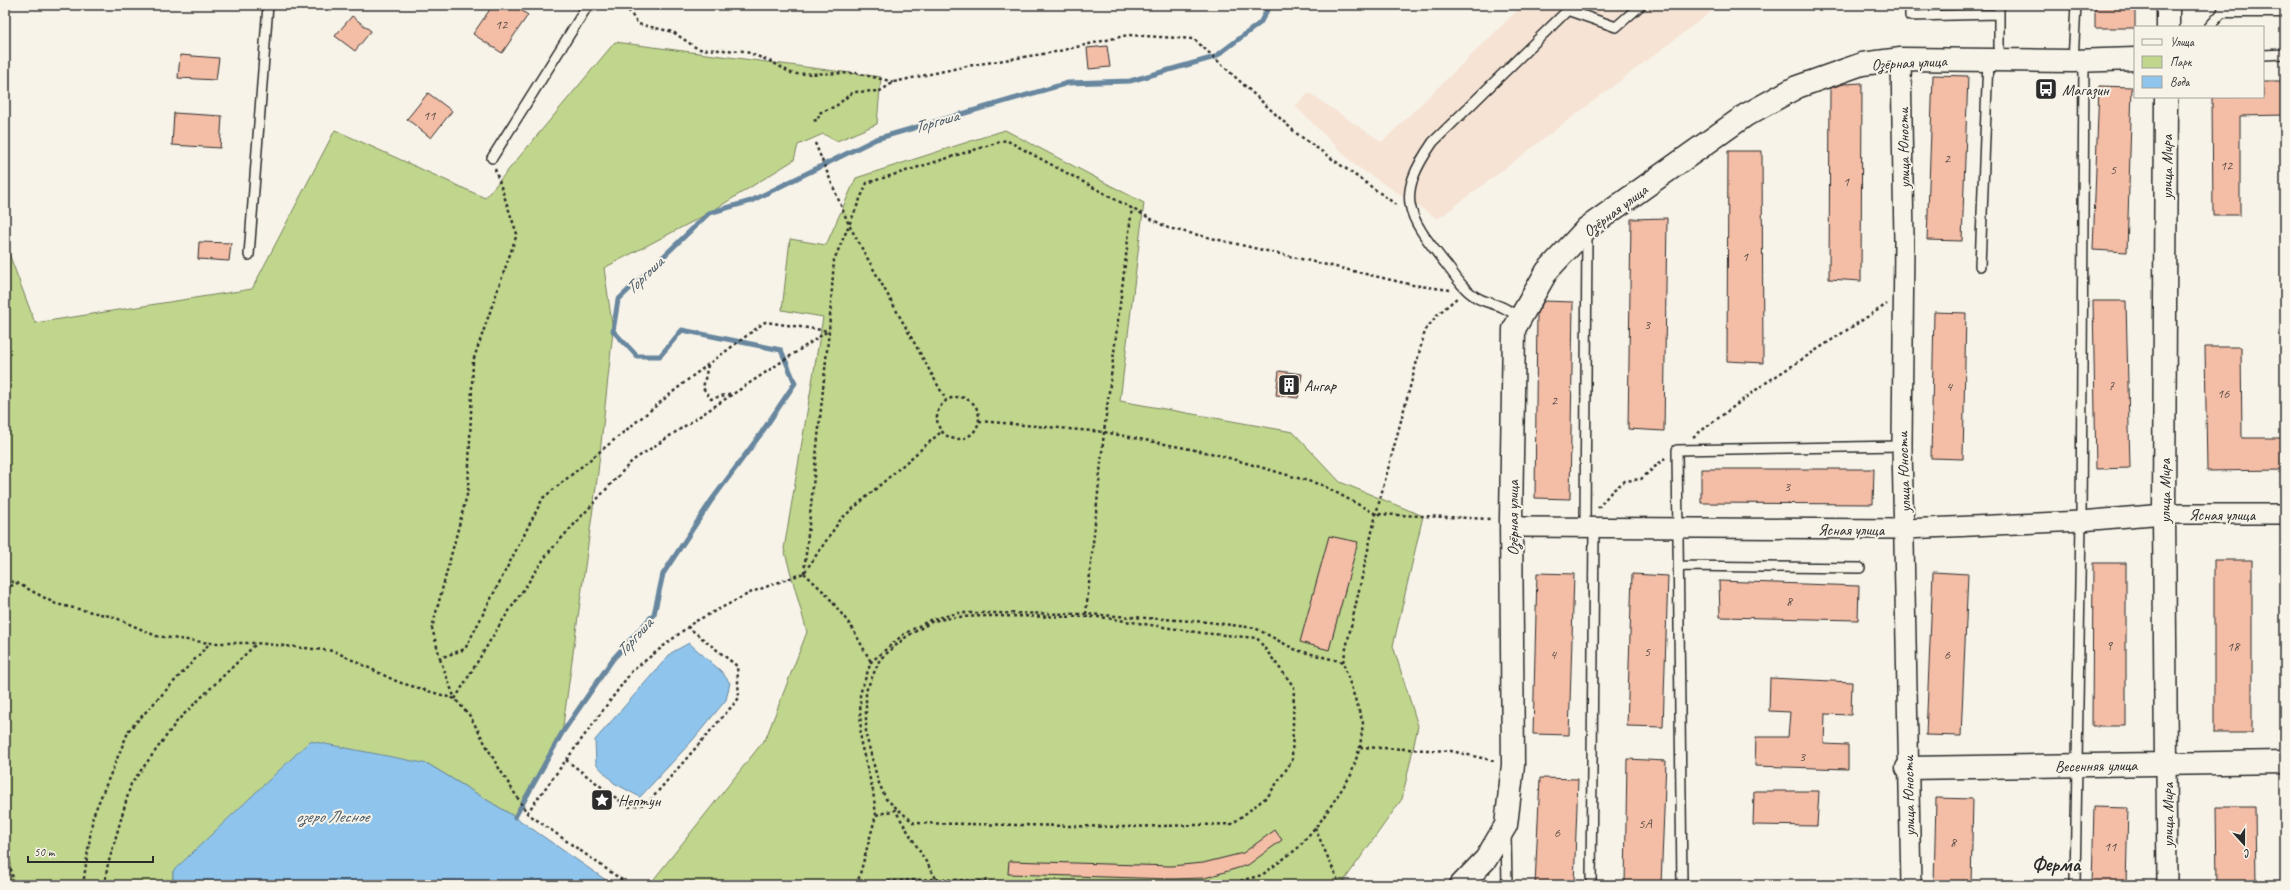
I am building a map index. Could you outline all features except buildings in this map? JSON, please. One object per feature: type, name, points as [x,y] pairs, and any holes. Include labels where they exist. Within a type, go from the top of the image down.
[{"type":"street","points":[[2168,5],[2168,26]]},
{"type":"street","points":[[2227,8],[2285,10]]},
{"type":"street","name":"Озёрная улица","points":[[1461,885],[1486,859],[1506,825],[1513,765],[1505,524],[1514,329],[1547,271],[1587,228],[1746,115],[1797,87],[1862,64],[1901,59],[2079,61],[2134,58]]},
{"type":"street","name":"улица Юности","points":[[1901,59],[1904,241],[1902,446],[1905,530],[1907,768],[1911,885]]},
{"type":"street","name":"улица Мира","points":[[2166,98],[2164,514],[2167,885]]},
{"type":"street","name":"Ясная улица","points":[[1505,524],[1588,525],[1679,529],[1905,530],[2081,521],[2164,514],[2285,514]]},
{"type":"street","name":"Весенняя улица","points":[[1907,768],[2285,762]]},
{"type":"lane","points":[[249,255],[268,5]]},
{"type":"lane","points":[[492,158],[588,5]]},
{"type":"lane","points":[[1521,317],[1501,307],[1476,298],[1465,290],[1426,239],[1408,205],[1410,187],[1418,164],[1433,142],[1570,8],[1616,27],[1641,5]]},
{"type":"lane","points":[[1910,5],[1910,16],[1999,9],[1993,60],[1980,266]]},
{"type":"lane","points":[[2075,885],[2081,521],[2079,61],[2076,5]]},
{"type":"lane","points":[[2210,26],[2227,8]]},
{"type":"lane","points":[[2264,55],[2285,54]]},
{"type":"lane","points":[[1587,228],[1591,885]]},
{"type":"lane","points":[[1682,885],[1677,450],[1902,446]]},
{"type":"lane","points":[[1679,566],[1860,568]]},
{"type":"lane","points":[[1506,825],[1507,885]]},
{"type":"path","points":[[625,5],[638,24],[673,32],[698,49],[744,51],[772,62],[793,74],[856,73],[894,82]]},
{"type":"path","points":[[811,121],[818,120],[819,113],[836,106],[853,92],[880,91],[894,82],[967,66],[1055,52],[1128,35],[1194,39],[1296,133],[1414,217]]},
{"type":"path","points":[[804,573],[829,331],[834,260],[867,183],[1006,140],[1168,228],[1405,283],[1444,290]]},
{"type":"path","points":[[815,143],[849,225],[946,400]]},
{"type":"path","points":[[492,158],[517,234],[473,361],[468,491],[432,628],[440,658],[455,700],[470,716],[527,813],[630,885]]},
{"type":"path","points":[[1086,614],[1104,432],[1132,208]]},
{"type":"path","points":[[1225,885],[1262,875],[1298,848],[1315,828],[1351,775],[1360,747],[1363,723],[1343,662],[1376,514],[1425,331],[1437,315],[1465,290]]},
{"type":"path","points":[[1588,525],[1612,491],[1625,481],[1641,480],[1668,456],[1723,413],[1764,384],[1903,294]]},
{"type":"path","points":[[440,658],[465,649],[543,498],[708,365],[765,322],[829,331]]},
{"type":"path","points":[[455,700],[499,626],[548,552],[632,461],[829,331]]},
{"type":"path","points":[[708,365],[703,388],[711,399],[736,391]]},
{"type":"path","points":[[952,397],[966,398],[977,408],[979,421],[973,434],[967,438],[953,439],[941,432],[936,418],[941,405],[946,400],[952,397]]},
{"type":"path","points":[[979,421],[1104,432],[1215,454],[1322,485],[1376,514],[1505,524]]},
{"type":"path","points":[[527,813],[632,671],[688,627],[752,592],[804,573],[841,519],[941,432]]},
{"type":"path","points":[[804,573],[827,596],[851,626],[871,662]]},
{"type":"path","points":[[5,580],[17,583],[56,604],[114,617],[156,636],[210,643],[256,644],[334,650],[398,682],[455,700]]},
{"type":"path","points":[[5,589],[17,583]]},
{"type":"path","points":[[1060,885],[934,879],[858,884],[876,815],[873,791],[861,744],[860,694],[871,662],[904,634],[930,620],[958,613],[1086,614],[1208,622],[1255,628],[1296,650],[1343,662]]},
{"type":"path","points":[[988,616],[1100,617],[1202,633],[1257,638],[1294,687],[1292,761],[1268,796],[1232,824],[1110,826],[914,823],[886,799],[878,781],[866,735],[866,691],[880,659],[906,637],[933,621],[958,617],[988,616]]},
{"type":"path","points":[[566,760],[628,807],[647,804],[739,698],[736,666],[688,627]]},
{"type":"path","points":[[83,885],[93,816],[129,730],[210,643]]},
{"type":"path","points":[[105,885],[107,868],[131,784],[178,720],[256,644]]},
{"type":"path","points":[[1360,747],[1450,751],[1513,765]]},
{"type":"path","points":[[876,815],[895,810],[926,860],[934,879],[940,885]]},
{"type":"path","points":[[1315,828],[1340,885]]},
{"type":"path","points":[[5,839],[14,885]]},
{"type":"shaded area","points":[[1523,5],[1720,5],[1438,219],[1356,166],[1295,106],[1309,93],[1382,142]]},
{"type":"green space","points":[[615,42],[881,77],[877,124],[837,141],[823,134],[798,145],[794,160],[709,213],[604,268],[613,331],[598,472],[562,733],[515,817],[428,764],[173,871],[173,885],[5,885],[5,243],[35,323],[252,289],[335,130],[485,198]]},
{"type":"green space","points":[[1005,130],[1144,203],[1120,401],[1293,432],[1340,482],[1423,516],[1393,646],[1418,726],[1402,799],[1341,885],[652,885],[650,884],[766,738],[807,632],[784,549],[823,317],[782,310],[790,239],[826,245],[856,178]]},
{"type":"water","points":[[689,643],[721,671],[730,683],[726,700],[692,741],[640,797],[614,783],[596,764],[595,740],[671,653]]},
{"type":"water","name":"озеро Лесное","points":[[310,741],[428,764],[515,817],[613,885],[173,885],[173,871]]},
{"type":"waterway","name":"Торгоша","points":[[515,817],[562,733],[613,659],[654,614],[663,574],[711,501],[760,435],[795,383],[781,350],[682,330],[660,356],[637,356],[613,331],[618,300],[709,213],[751,201],[876,139],[1068,83],[1130,81],[1215,57],[1260,23],[1270,5]]},
{"type":"place","name":"Магазин","points":[[2046,89]]},
{"type":"place","name":"Ангар","points":[[1289,385]]},
{"type":"place","name":"Нептун","points":[[602,800]]},
{"type":"district","name":"Ферма","points":[[2056,864]]}]
